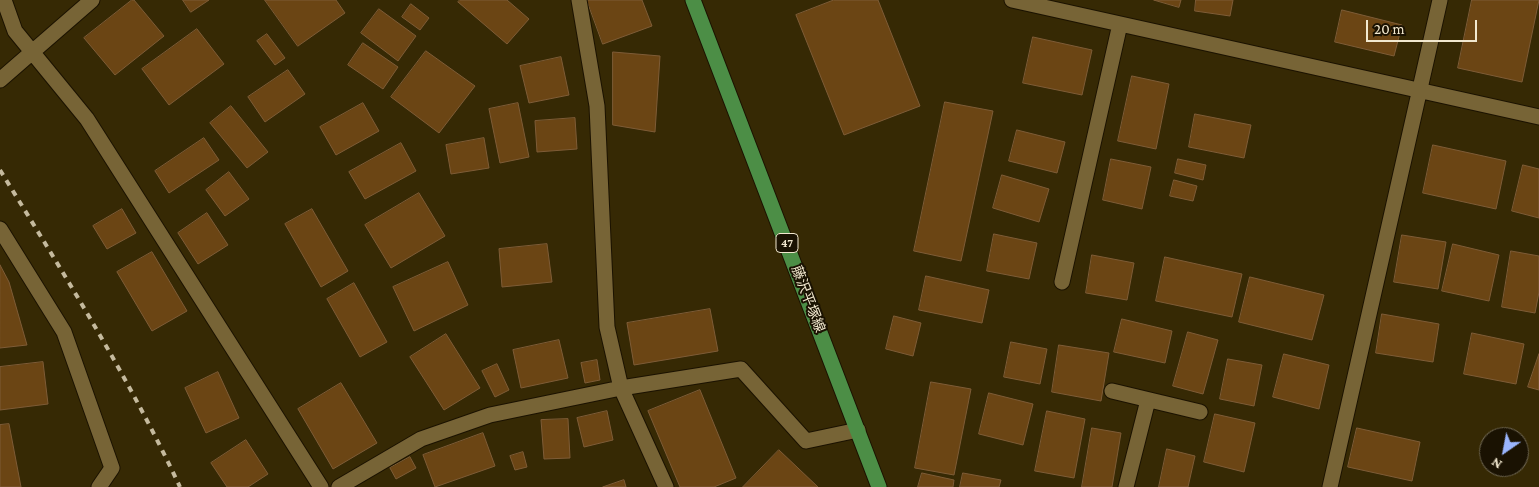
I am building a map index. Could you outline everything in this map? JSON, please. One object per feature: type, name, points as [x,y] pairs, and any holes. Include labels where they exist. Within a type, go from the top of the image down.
[{"type":"main road","name":"藤沢平塚線","points":[[693,0],[880,487]]},
{"type":"street","points":[[4,0],[15,31],[88,119],[322,487]]},
{"type":"street","points":[[0,80],[92,0]]},
{"type":"street","points":[[579,0],[597,106],[607,327],[621,388],[666,487]]},
{"type":"street","points":[[1012,0],[1539,117]]},
{"type":"street","points":[[1330,487],[1421,92],[1440,0]]},
{"type":"street","points":[[1062,282],[1120,24]]},
{"type":"street","points":[[0,230],[64,332],[112,468],[99,487]]},
{"type":"street","points":[[340,487],[421,439],[490,416],[621,388],[741,369],[806,441],[858,430]]},
{"type":"street","points":[[1112,391],[1200,412]]},
{"type":"street","points":[[1126,487],[1148,400]]},
{"type":"building","points":[[132,0],[164,36],[115,75],[84,38]]},
{"type":"building","points":[[183,0],[209,0],[191,12]]},
{"type":"building","points":[[265,0],[336,0],[345,13],[298,46]]},
{"type":"building","points":[[460,0],[507,0],[529,19],[507,44],[458,2]]},
{"type":"building","points":[[587,0],[642,0],[652,26],[603,44]]},
{"type":"building","points":[[834,0],[878,0],[920,106],[844,135],[796,15]]},
{"type":"building","points":[[1154,0],[1181,0],[1179,7]]},
{"type":"building","points":[[1196,0],[1233,0],[1230,16],[1195,11]]},
{"type":"building","points":[[1472,0],[1539,0],[1522,82],[1458,68]]},
{"type":"building","points":[[411,4],[429,18],[420,30],[402,17]]},
{"type":"building","points":[[379,9],[416,36],[398,61],[361,33]]},
{"type":"building","points":[[1342,10],[1402,25],[1394,56],[1335,42]]},
{"type":"building","points":[[197,29],[224,64],[169,105],[142,69]]},
{"type":"building","points":[[267,34],[285,58],[275,65],[257,41]]},
{"type":"building","points":[[1033,37],[1092,50],[1082,95],[1023,83]]},
{"type":"building","points":[[363,43],[398,67],[383,89],[348,65]]},
{"type":"building","points":[[426,51],[475,86],[439,133],[391,97]]},
{"type":"building","points":[[613,52],[660,56],[655,132],[613,125]]},
{"type":"building","points":[[561,57],[569,95],[529,103],[520,66]]},
{"type":"building","points":[[288,70],[305,94],[265,122],[248,97]]},
{"type":"building","points":[[1132,76],[1169,84],[1156,149],[1118,141]]},
{"type":"building","points":[[945,102],[993,111],[961,261],[914,251]]},
{"type":"building","points":[[363,103],[379,131],[336,155],[320,127]]},
{"type":"building","points":[[518,103],[529,157],[500,163],[489,109]]},
{"type":"building","points":[[231,106],[268,152],[247,168],[210,123]]},
{"type":"building","points":[[1195,114],[1251,125],[1244,158],[1189,147]]},
{"type":"building","points":[[575,118],[577,149],[537,152],[535,121]]},
{"type":"building","points":[[1017,130],[1065,142],[1057,173],[1009,161]]},
{"type":"building","points":[[204,138],[219,160],[169,193],[155,171]]},
{"type":"building","points":[[484,138],[489,168],[451,174],[446,145]]},
{"type":"building","points":[[401,143],[416,171],[365,199],[349,172]]},
{"type":"building","points":[[1433,145],[1506,161],[1496,209],[1423,193]]},
{"type":"building","points":[[1111,159],[1151,167],[1142,209],[1103,200]]},
{"type":"building","points":[[1178,159],[1206,165],[1203,180],[1175,173]]},
{"type":"building","points":[[1523,165],[1539,169],[1539,218],[1512,211]]},
{"type":"building","points":[[229,172],[249,199],[225,216],[206,190]]},
{"type":"building","points":[[1002,175],[1049,189],[1039,222],[993,208]]},
{"type":"building","points":[[1174,180],[1197,186],[1193,201],[1170,196]]},
{"type":"building","points":[[419,193],[445,236],[391,268],[365,225]]},
{"type":"building","points":[[122,209],[136,233],[107,249],[93,226]]},
{"type":"building","points":[[312,209],[348,271],[321,287],[285,224]]},
{"type":"building","points":[[207,213],[228,245],[198,264],[178,233]]},
{"type":"building","points":[[994,234],[1037,243],[1029,279],[987,271]]},
{"type":"building","points":[[1402,235],[1446,242],[1438,289],[1394,282]]},
{"type":"building","points":[[547,244],[552,282],[502,287],[499,249]]},
{"type":"building","points":[[1453,244],[1499,255],[1489,301],[1442,291]]},
{"type":"building","points":[[1511,251],[1539,256],[1539,292],[1535,313],[1502,307]]},
{"type":"building","points":[[152,252],[187,311],[152,331],[117,272]]},
{"type":"building","points":[[1092,255],[1134,263],[1127,300],[1086,293]]},
{"type":"building","points":[[1165,257],[1242,274],[1232,317],[1156,301]]},
{"type":"building","points":[[448,262],[468,305],[414,331],[393,287]]},
{"type":"building","points":[[0,265],[9,282],[27,345],[0,348]]},
{"type":"building","points":[[926,276],[989,290],[982,323],[919,310]]},
{"type":"building","points":[[1250,277],[1324,295],[1312,340],[1239,322]]},
{"type":"building","points":[[354,283],[387,342],[360,357],[327,299]]},
{"type":"building","points":[[710,309],[718,351],[634,365],[627,323]]},
{"type":"building","points":[[1382,314],[1439,324],[1433,362],[1376,353]]},
{"type":"building","points":[[894,316],[921,323],[913,356],[886,349]]},
{"type":"building","points":[[1122,319],[1172,331],[1165,363],[1114,352]]},
{"type":"building","points":[[1188,332],[1218,340],[1203,394],[1173,386]]},
{"type":"building","points":[[1472,333],[1524,344],[1516,384],[1464,374]]},
{"type":"building","points":[[446,334],[480,388],[444,410],[410,357]]},
{"type":"building","points":[[559,340],[568,378],[521,388],[513,350]]},
{"type":"building","points":[[1011,342],[1047,349],[1040,384],[1004,377]]},
{"type":"building","points":[[1059,345],[1109,353],[1101,401],[1052,392]]},
{"type":"building","points":[[1284,354],[1329,365],[1319,409],[1273,397]]},
{"type":"building","points":[[1539,354],[1539,390],[1528,387]]},
{"type":"building","points":[[1228,359],[1262,365],[1254,406],[1220,399]]},
{"type":"building","points":[[597,360],[600,380],[585,383],[581,363]]},
{"type":"building","points":[[43,362],[48,404],[0,410],[0,367]]},
{"type":"building","points":[[497,364],[509,390],[495,397],[482,371]]},
{"type":"building","points":[[218,372],[239,418],[206,433],[185,388]]},
{"type":"building","points":[[931,382],[971,389],[954,475],[915,468]]},
{"type":"building","points":[[341,383],[377,443],[333,469],[298,409]]},
{"type":"building","points":[[700,390],[736,478],[714,487],[680,487],[648,411]]},
{"type":"building","points":[[989,393],[1033,404],[1023,445],[979,434]]},
{"type":"building","points":[[607,411],[613,440],[584,447],[577,418]]},
{"type":"building","points":[[1047,411],[1085,419],[1074,478],[1035,471]]},
{"type":"building","points":[[1215,414],[1255,423],[1244,472],[1204,462]]},
{"type":"building","points":[[568,419],[570,458],[544,459],[541,420]]},
{"type":"building","points":[[9,424],[21,487],[0,487],[0,425]]},
{"type":"building","points":[[1092,428],[1121,433],[1112,487],[1082,487]]},
{"type":"building","points":[[1357,428],[1420,442],[1412,481],[1348,467]]},
{"type":"building","points":[[483,433],[495,466],[435,487],[423,455]]},
{"type":"building","points":[[246,440],[268,474],[248,487],[227,487],[211,463]]},
{"type":"building","points":[[1167,449],[1195,456],[1188,487],[1159,487]]},
{"type":"building","points":[[779,450],[818,487],[743,487]]},
{"type":"building","points":[[523,452],[527,467],[515,470],[510,456]]},
{"type":"building","points":[[410,457],[416,468],[396,479],[390,468]]},
{"type":"building","points":[[922,473],[954,480],[953,487],[918,487]]},
{"type":"building","points":[[963,473],[1001,480],[999,487],[960,487]]},
{"type":"building","points":[[624,480],[626,487],[603,487]]},
{"type":"railway","points":[[0,170],[117,365],[180,487]]}]
